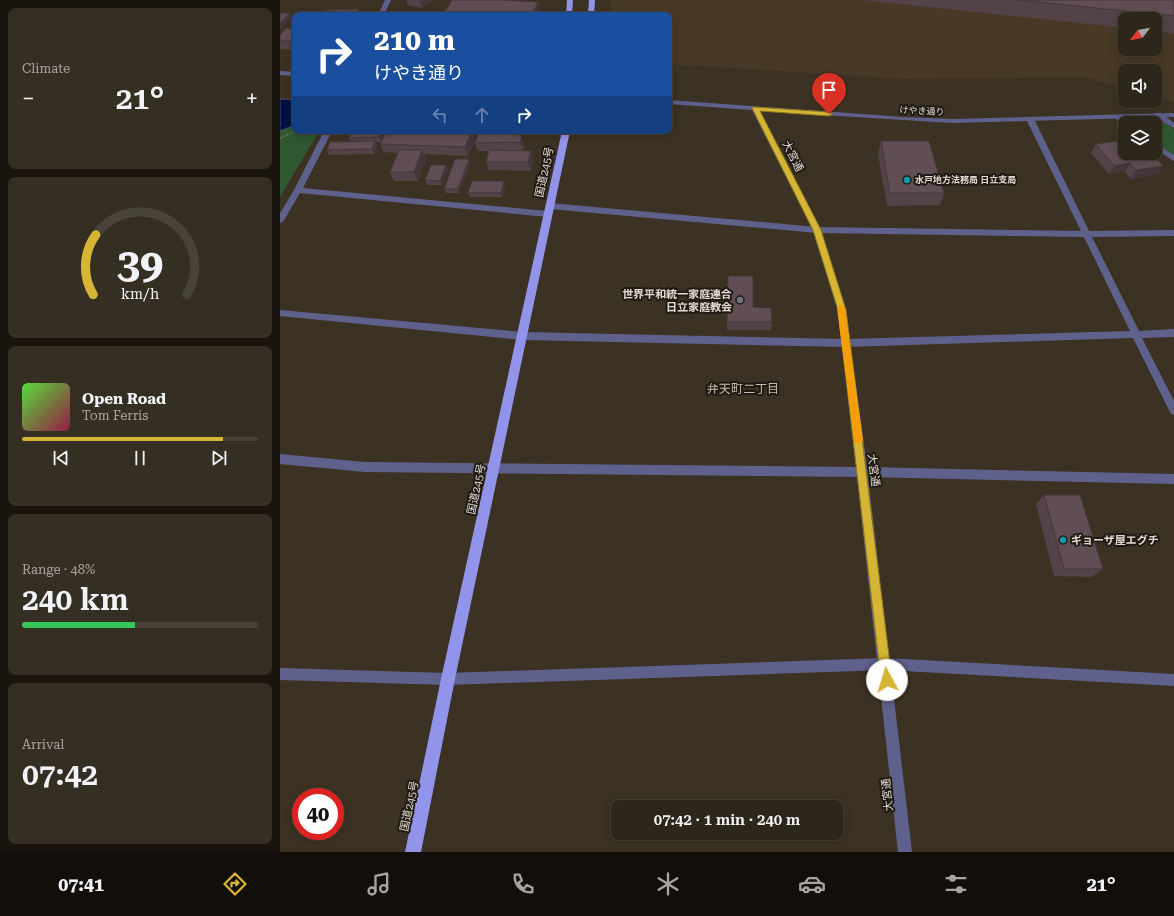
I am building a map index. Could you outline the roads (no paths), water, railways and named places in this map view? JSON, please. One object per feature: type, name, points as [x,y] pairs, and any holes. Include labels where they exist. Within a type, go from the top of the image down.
[{"type":"highway","points":[[568,12],[570,0]]},
{"type":"highway","points":[[591,12],[592,0]]},
{"type":"highway","name":"国道245号","points":[[413,852],[448,679],[565,134]]},
{"type":"street","points":[[382,12],[388,0]]},
{"type":"street","points":[[280,73],[292,74]]},
{"type":"street","name":"けやき通り","points":[[672,102],[952,121],[1118,117]]},
{"type":"street","name":"大宮通","points":[[755,108],[817,230],[842,310],[885,664],[905,852]]},
{"type":"street","points":[[1158,115],[1174,126]]},
{"type":"street","name":"けやき通り","points":[[1138,116],[1174,115]]},
{"type":"street","points":[[1030,119],[1174,411]]},
{"type":"street","points":[[280,220],[298,190],[326,134]]},
{"type":"street","points":[[1162,150],[1174,159]]},
{"type":"street","points":[[298,190],[817,230],[1087,234],[1174,233]]},
{"type":"street","points":[[280,313],[523,336],[846,343],[1174,333]]},
{"type":"street","points":[[280,459],[365,467],[862,472],[1174,479]]},
{"type":"street","points":[[280,674],[448,679],[885,664],[1174,680]]},
{"type":"place","name":"水戸地方法務局 日立支局","points":[[907,180]]},
{"type":"place","name":"世界平和統一家庭連合 日立家庭教会","points":[[740,300]]},
{"type":"place","name":"ギョーザ屋エグチ","points":[[1063,540]]},
{"type":"district","name":"弁天町二丁目","points":[[743,389]]}]
